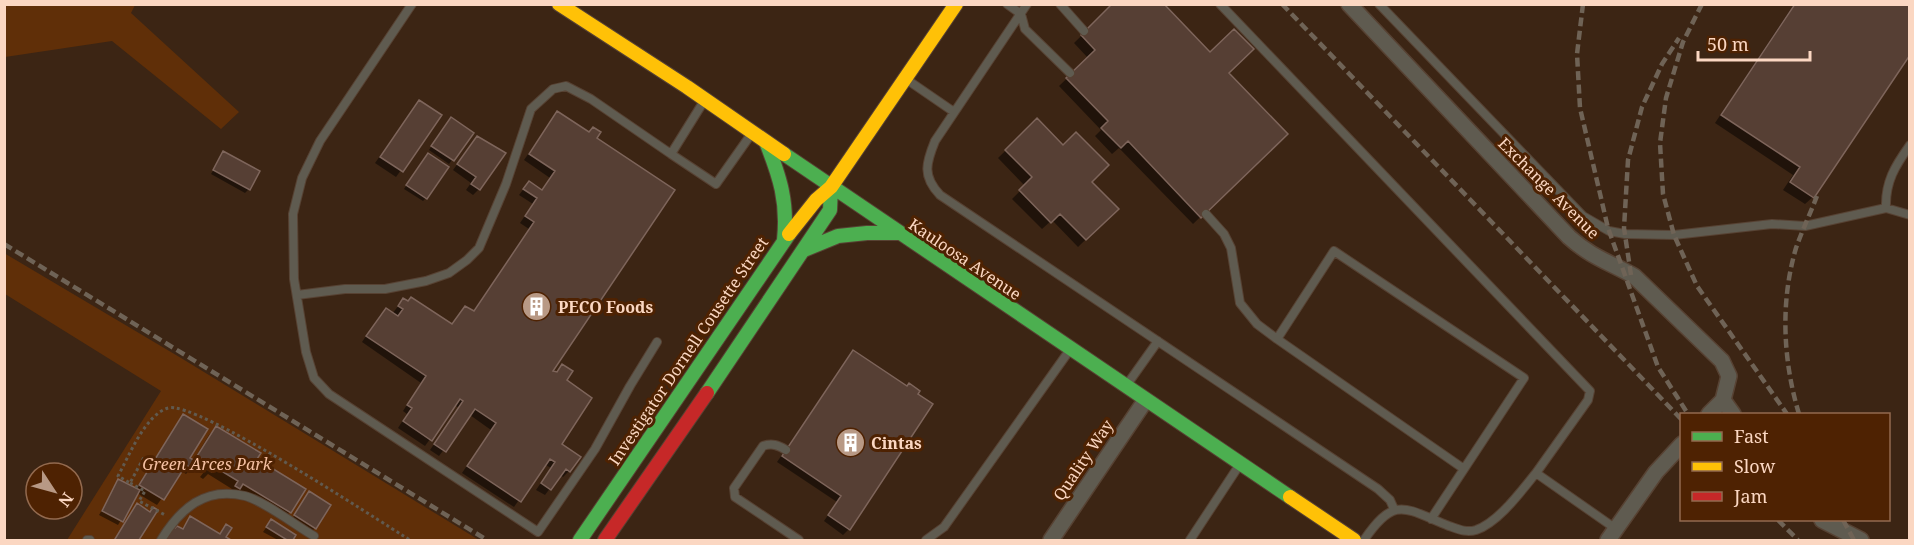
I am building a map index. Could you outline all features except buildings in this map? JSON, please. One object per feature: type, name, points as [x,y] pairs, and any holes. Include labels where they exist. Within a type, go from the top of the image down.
[{"type":"main road","name":"Investigator Dornell Cousette Street","points":[[580,540],[784,240],[816,200],[831,187],[956,4]]},
{"type":"main road","name":"Kauloosa Avenue","points":[[567,6],[898,234],[1354,540]]},
{"type":"main road","points":[[766,142],[782,183],[786,202],[788,217],[784,240]]},
{"type":"main road","name":"Investigator Dornell Cousette Street","points":[[605,540],[830,210],[831,187]]},
{"type":"main road","points":[[804,250],[838,236],[867,233],[898,234]]},
{"type":"street","name":"Exchange Avenue","points":[[1349,4],[1569,237],[1599,260],[1634,276],[1722,361],[1730,376],[1723,400]]},
{"type":"street","points":[[1710,413],[1723,400],[1732,413]]},
{"type":"street","name":"Quality Way","points":[[1051,540],[1145,401]]},
{"type":"street","points":[[1612,535],[1656,472],[1680,446]]},
{"type":"street","points":[[1826,521],[1861,540]]},
{"type":"lane","points":[[412,4],[320,141],[302,178],[293,214],[294,279],[306,352],[314,378],[329,394],[538,532],[595,449],[657,342]]},
{"type":"lane","points":[[1007,4],[1021,14],[1025,29],[1070,73]]},
{"type":"lane","points":[[1027,4],[935,141],[928,156],[926,173],[933,188],[940,195],[1378,489],[1394,509]]},
{"type":"lane","points":[[1060,4],[1084,32]]},
{"type":"lane","points":[[1220,4],[1590,391],[1588,400],[1536,473],[1510,503],[1490,521],[1476,530],[1463,531],[1406,509],[1394,509],[1377,521],[1364,540]]},
{"type":"lane","points":[[1379,4],[1583,216],[1600,228],[1625,234],[1674,235],[1772,224],[1805,226],[1886,208],[1910,216]]},
{"type":"lane","points":[[906,78],[954,112]]},
{"type":"lane","points":[[297,295],[385,289],[426,281],[449,273],[467,260],[478,248],[488,227],[506,184],[531,109],[553,89],[566,86],[591,99],[716,184],[752,132]]},
{"type":"lane","points":[[671,154],[705,100]]},
{"type":"lane","points":[[1886,208],[1885,192],[1895,165],[1910,145]]},
{"type":"lane","points":[[1206,214],[1224,234],[1232,248],[1240,303],[1257,324],[1464,469]]},
{"type":"lane","points":[[1277,339],[1335,250],[1524,378],[1431,519]]},
{"type":"lane","points":[[1125,387],[1158,341]]},
{"type":"lane","points":[[926,540],[944,526],[1070,350]]},
{"type":"lane","points":[[786,450],[770,444],[763,446],[734,488],[735,497],[799,540]]},
{"type":"lane","points":[[1190,540],[1240,464]]},
{"type":"lane","points":[[1536,473],[1612,535]]},
{"type":"lane","points":[[161,540],[173,521],[202,498],[216,494],[246,496],[314,536]]},
{"type":"path","points":[[173,521],[139,501],[145,491],[118,476],[149,422],[167,408],[181,408],[232,430],[410,540]]},
{"type":"path","points":[[130,483],[144,457],[154,462]]},
{"type":"green space","points":[[5,4],[135,5],[131,13],[239,112],[221,129],[112,41],[5,57]]},
{"type":"green space","name":"Green Arces Park","points":[[4,253],[479,540],[67,540],[79,521],[84,521],[84,513],[161,391],[5,294]]},
{"type":"railway","points":[[1282,4],[1680,418]]},
{"type":"railway","points":[[1583,4],[1577,54],[1580,108],[1608,228],[1658,367],[1687,413]]},
{"type":"railway","points":[[1702,4],[1683,42],[1666,98],[1660,143],[1663,194],[1674,235],[1697,286],[1786,413]]},
{"type":"railway","points":[[1631,275],[1624,228],[1628,160],[1642,107],[1662,64],[1679,38]]},
{"type":"railway","points":[[1799,413],[1787,352],[1787,289],[1796,248],[1817,196]]},
{"type":"railway","points":[[4,244],[487,540]]},
{"type":"railway","points":[[1779,521],[1798,540]]},
{"type":"railway","points":[[1844,521],[1854,540]]},
{"type":"traffic: fast","points":[[766,142],[782,190],[785,214],[784,240]]},
{"type":"traffic: fast","points":[[784,154],[1290,497]]},
{"type":"traffic: fast","points":[[707,393],[830,210],[831,187]]},
{"type":"traffic: fast","points":[[804,250],[838,236],[898,233]]},
{"type":"traffic: fast","points":[[580,540],[789,234]]},
{"type":"traffic: slow","points":[[559,4],[687,87],[784,154]]},
{"type":"traffic: slow","points":[[789,234],[816,200],[831,187],[956,4]]},
{"type":"traffic: slow","points":[[1290,497],[1354,540]]},
{"type":"traffic: jam","points":[[605,540],[707,393]]},
{"type":"place","name":"PECO Foods","points":[[537,307]]},
{"type":"place","name":"Cintas","points":[[850,443]]}]
